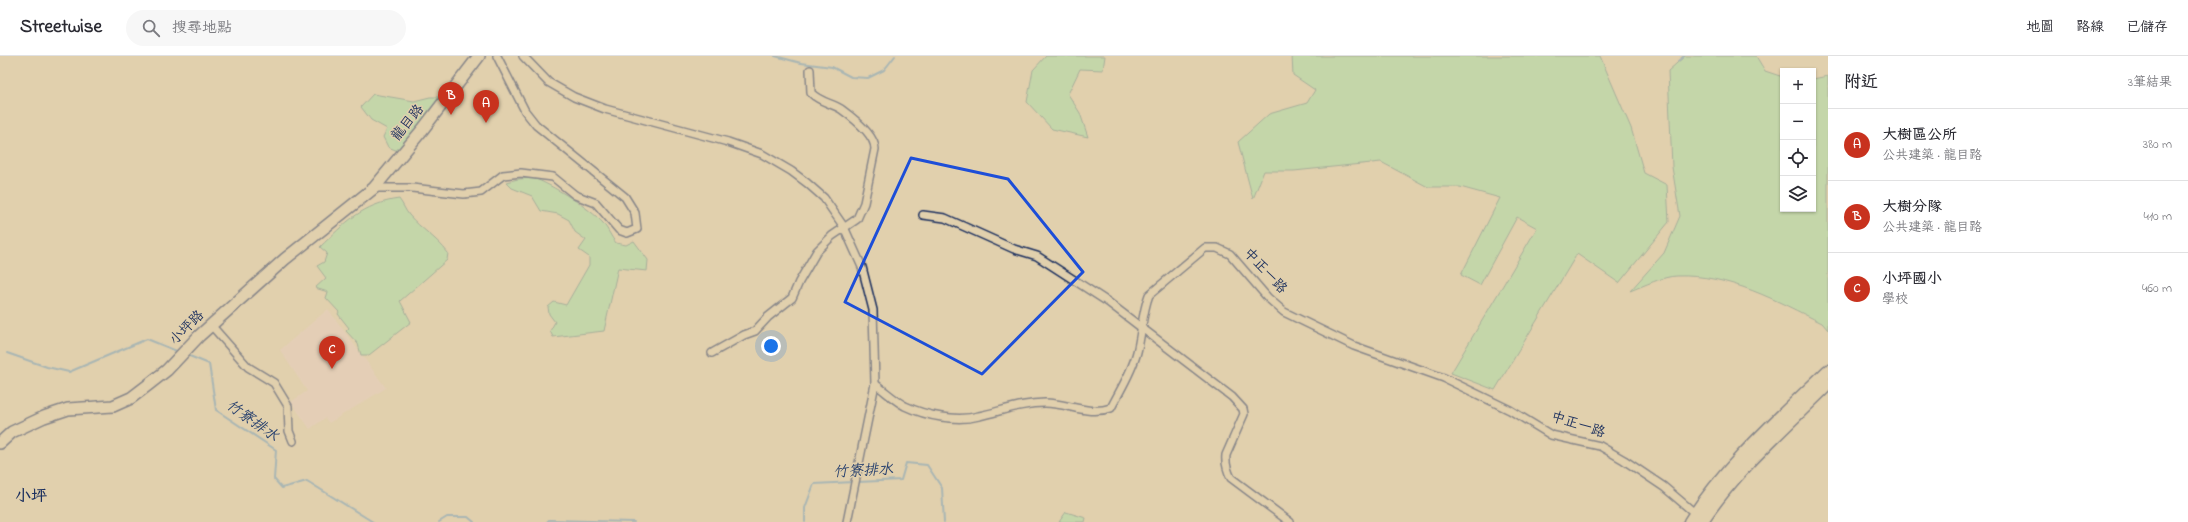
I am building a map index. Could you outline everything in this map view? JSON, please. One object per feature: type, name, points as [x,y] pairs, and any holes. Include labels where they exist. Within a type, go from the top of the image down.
[{"type":"main road","points":[[1696,520],[1716,486],[1743,456],[1828,371]]},
{"type":"main road","points":[[1696,520],[1749,463],[1828,384]]},
{"type":"street","name":"龍目路","points":[[374,188],[423,130],[479,56]]},
{"type":"street","points":[[374,188],[412,188],[464,194],[481,192],[503,175],[521,173],[553,177],[575,195],[596,203],[619,230],[627,233],[637,229],[635,213],[625,198],[536,125],[525,111],[498,56]]},
{"type":"street","points":[[523,56],[548,82],[574,97],[605,109],[728,142],[762,154],[791,171],[824,198],[844,227],[862,267],[873,310],[875,384],[847,522]]},
{"type":"street","points":[[712,353],[744,335],[755,331],[768,317],[792,298],[798,282],[817,251],[832,236],[857,219],[864,203],[875,144],[872,137],[840,109],[816,98],[811,93],[810,70]]},
{"type":"street","name":"小坪路","points":[[0,442],[12,432],[44,417],[68,409],[113,406],[131,398],[162,374],[211,325],[285,259],[374,188]]},
{"type":"street","points":[[923,214],[945,218],[1014,249],[1038,256],[1108,302],[1240,405],[1244,414],[1226,455],[1225,462],[1227,470],[1231,478],[1290,522]]},
{"type":"street","name":"中正一路","points":[[875,384],[904,405],[924,414],[963,419],[978,417],[1027,403],[1053,403],[1100,412],[1111,408],[1130,372],[1137,352],[1149,295],[1205,248],[1217,248],[1230,254],[1268,298],[1284,312],[1354,346],[1444,378],[1510,410],[1552,434],[1600,446],[1624,460],[1664,488],[1696,520]]},
{"type":"street","points":[[211,325],[248,367],[274,383],[288,406],[289,431],[293,441]]},
{"type":"highlighted area","points":[[911,158],[1008,179],[1083,272],[982,374],[845,302]]},
{"type":"shaded area","points":[[328,309],[386,388],[329,423],[325,418],[310,429],[291,402],[307,391],[280,350]]},
{"type":"green space","points":[[1046,56],[1105,56],[1103,70],[1080,69],[1068,94],[1080,113],[1088,137],[1052,129],[1027,102],[1033,70]]},
{"type":"green space","points":[[1292,56],[1600,56],[1631,128],[1644,173],[1667,185],[1669,222],[1619,283],[1577,254],[1495,390],[1451,373],[1537,228],[1517,217],[1480,285],[1461,275],[1500,198],[1460,187],[1428,187],[1381,162],[1294,171],[1264,171],[1253,199],[1238,142],[1269,114],[1307,103],[1315,90],[1293,75]]},
{"type":"green space","points":[[1685,56],[1756,56],[1765,71],[1780,76],[1780,212],[1816,212],[1816,78],[1828,76],[1828,330],[1822,323],[1788,306],[1752,290],[1715,279],[1672,276],[1630,291],[1664,253],[1680,216],[1672,167],[1668,71]]},
{"type":"green space","points":[[373,94],[414,101],[430,97],[446,97],[414,130],[398,151],[388,147],[383,137],[387,129],[371,120],[361,107]]},
{"type":"green space","points":[[533,178],[560,191],[590,211],[603,223],[616,243],[626,245],[634,241],[648,260],[647,271],[618,268],[604,331],[553,337],[550,331],[555,322],[549,314],[548,307],[554,302],[566,305],[589,265],[589,257],[579,250],[586,240],[575,232],[569,220],[558,214],[541,211],[532,196],[512,188],[506,182],[518,179]]},
{"type":"green space","points":[[399,199],[409,215],[448,253],[447,260],[400,301],[411,322],[369,355],[361,355],[358,344],[346,331],[349,328],[338,314],[339,312],[326,298],[328,292],[315,288],[326,278],[317,266],[324,262],[327,253],[320,247],[346,223],[364,210],[375,205]]},
{"type":"green space","points":[[1066,512],[1086,518],[1085,522],[1059,522]]},
{"type":"waterway","points":[[775,56],[801,63],[832,67],[851,77],[868,78],[884,70],[895,56]]},
{"type":"waterway","points":[[1678,61],[1684,56]]},
{"type":"waterway","name":"竹寮排水","points":[[7,353],[47,367],[69,372],[147,339],[179,352]]},
{"type":"waterway","name":"竹寮排水","points":[[187,355],[209,364],[216,410],[276,450],[274,479],[282,488],[307,481],[373,522]]},
{"type":"waterway","name":"竹寮排水","points":[[858,482],[901,480],[906,463],[927,465],[942,488],[944,522]]},
{"type":"waterway","name":"竹寮排水","points":[[805,522],[805,508],[814,484],[854,482]]},
{"type":"waterway","name":"竹寮排水","points":[[439,522],[447,517],[468,517],[474,522]]},
{"type":"waterway","name":"竹寮排水","points":[[547,522],[549,520],[634,522]]},
{"type":"place","name":"大樹分隊","points":[[451,115]]},
{"type":"place","name":"大樹區公所","points":[[486,123]]},
{"type":"place","name":"小坪國小","points":[[332,369]]},
{"type":"district","name":"小坪","points":[[31,497]]}]
